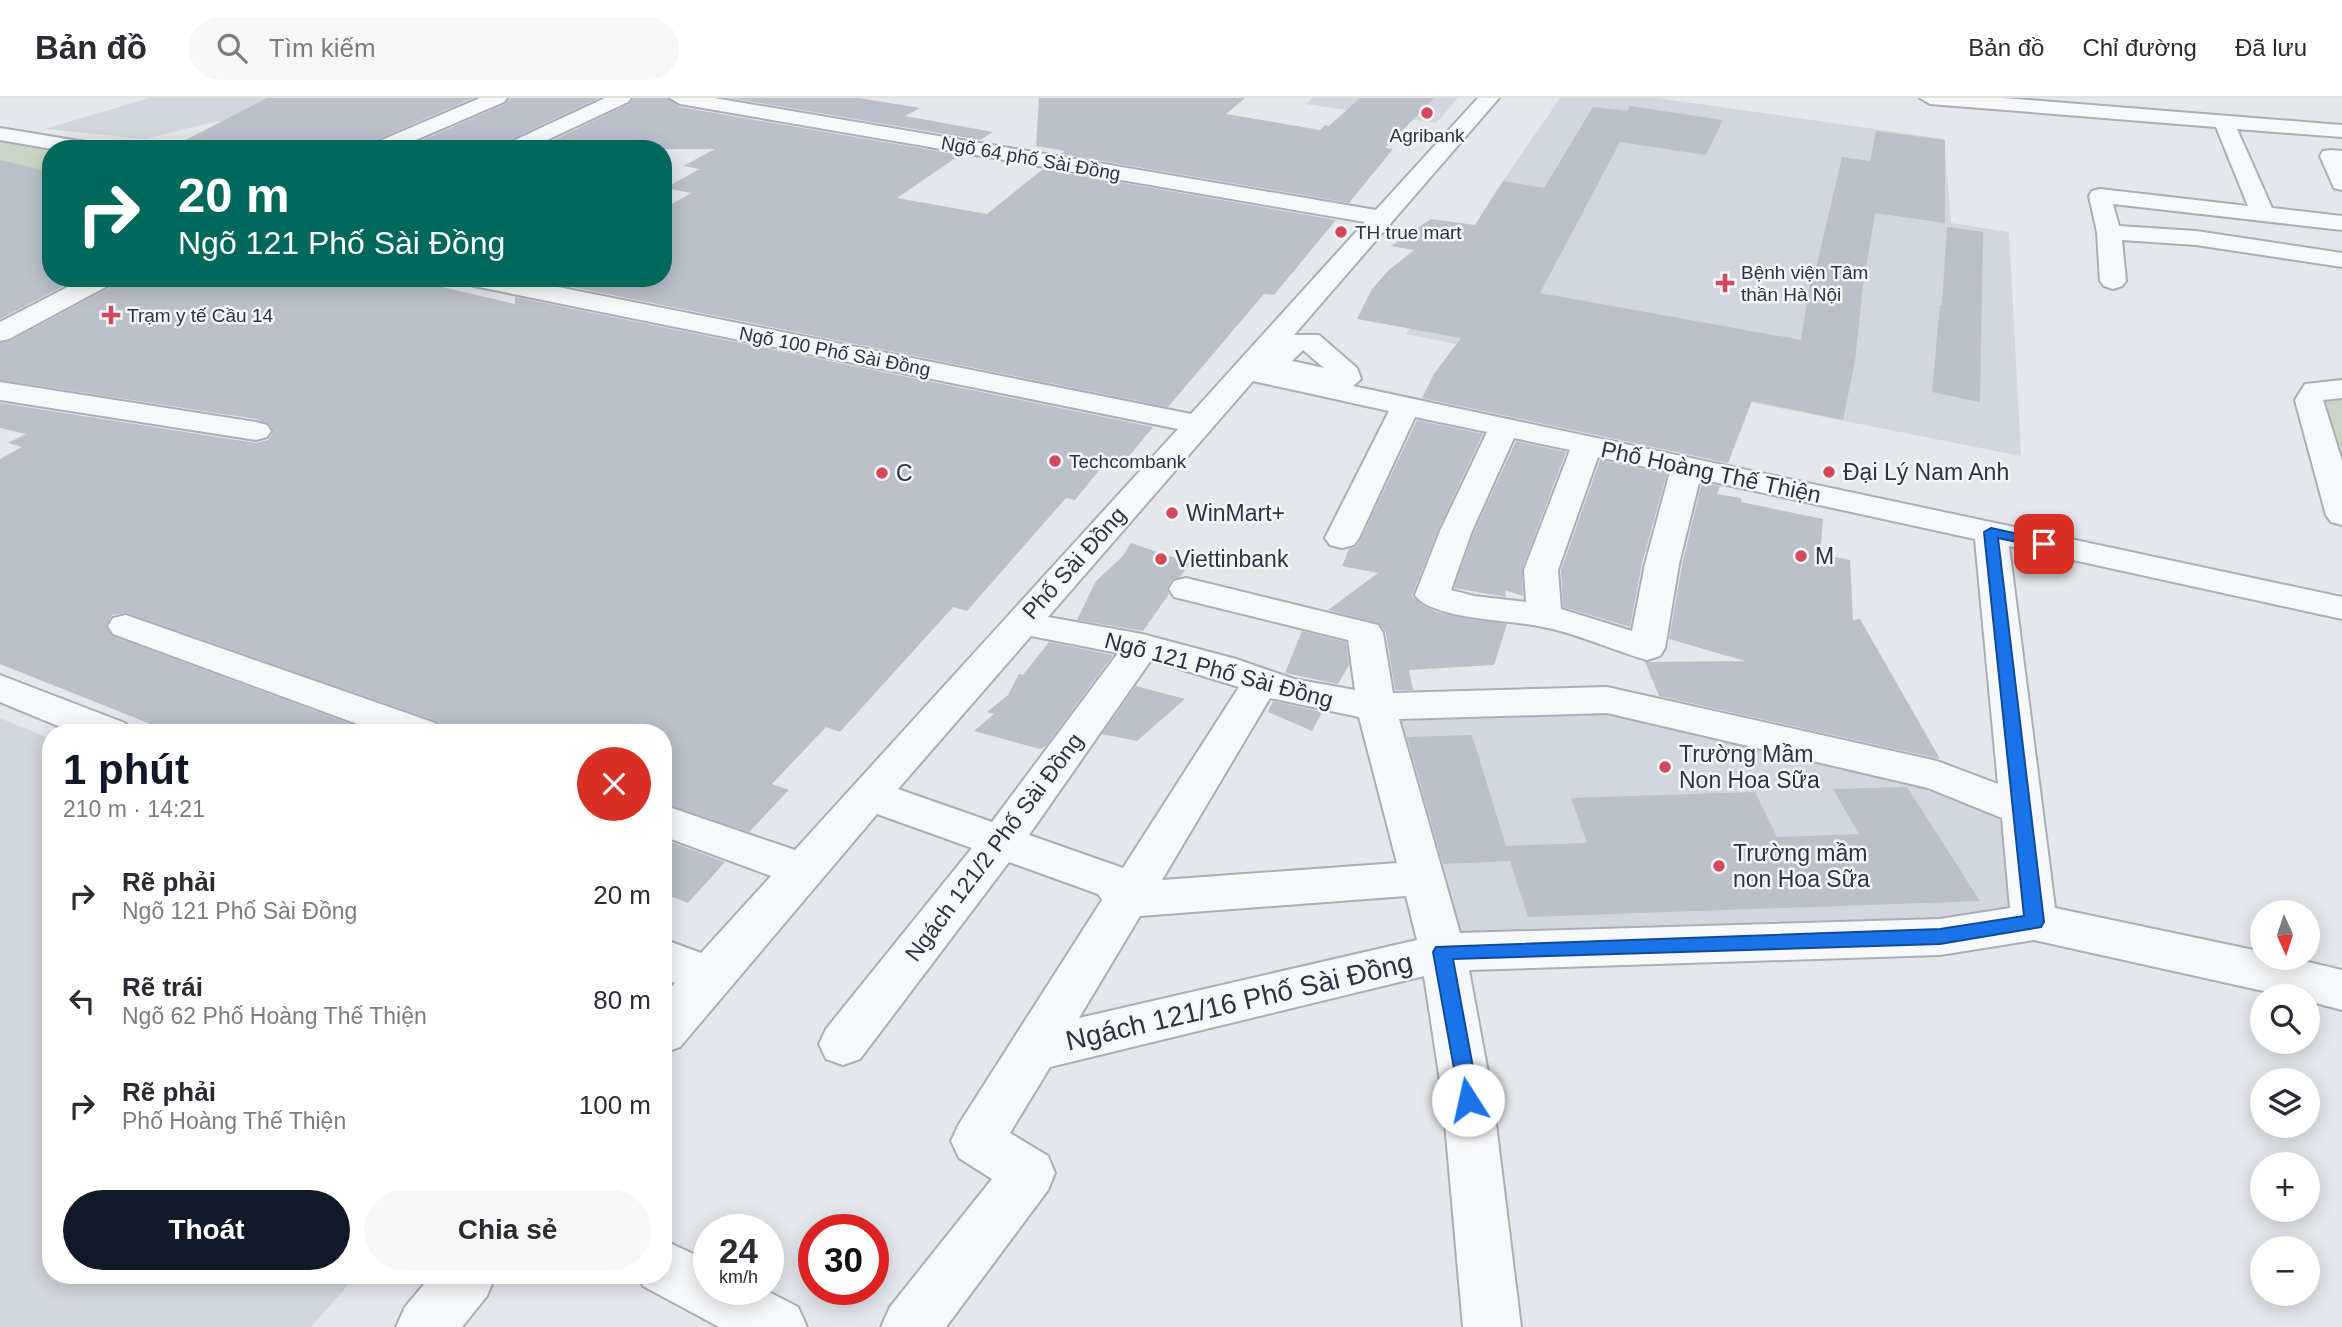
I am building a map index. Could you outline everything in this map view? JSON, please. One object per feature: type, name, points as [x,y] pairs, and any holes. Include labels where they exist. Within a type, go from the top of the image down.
[{"type":"street","points":[[398,140],[497,98]]},
{"type":"street","points":[[530,140],[621,98]]},
{"type":"street","name":"Ngõ 64 phố Sài Đồng","points":[[680,98],[1381,218]]},
{"type":"street","name":"Phố Sài Đồng","points":[[672,1021],[802,870],[1489,98]]},
{"type":"street","points":[[1930,98],[2342,131]]},
{"type":"street","points":[[2224,122],[2263,215]]},
{"type":"street","points":[[0,134],[42,141]]},
{"type":"street","points":[[2342,157],[2331,156],[2342,183]]},
{"type":"street","points":[[2113,281],[2109,232],[2100,196],[2342,223]]},
{"type":"street","points":[[2196,238],[2205,209]]},
{"type":"street","points":[[2109,232],[2196,238],[2342,260]]},
{"type":"street","points":[[0,333],[87,287]]},
{"type":"street","name":"Ngõ 100 Phố Sài Đồng","points":[[519,287],[1197,424]]},
{"type":"street","points":[[1294,315],[1335,352],[1406,406],[1342,538]]},
{"type":"street","name":"Phố Hoàng Thế Thiện","points":[[1244,371],[2342,608]]},
{"type":"street","points":[[2342,389],[2315,390],[2308,400],[2334,463],[2342,515]]},
{"type":"street","points":[[0,391],[256,431]]},
{"type":"street","points":[[1504,428],[1456,531],[1432,595],[1471,607],[1544,615],[1647,648],[1662,564],[1687,467]]},
{"type":"street","points":[[1544,615],[1541,570],[1587,445]]},
{"type":"street","points":[[1991,532],[2034,922]]},
{"type":"street","points":[[1186,589],[1365,633],[1376,708],[1443,952],[1468,1100],[1492,1327]]},
{"type":"street","name":"Ngõ 121 Phố Sài Đồng","points":[[1021,623],[1142,646],[1223,668],[1289,691],[1376,708],[1607,700],[1937,776],[2022,809]]},
{"type":"street","points":[[126,626],[396,724]]},
{"type":"street","name":"Ngách 121/2 Phố Sài Đồng","points":[[844,1044],[1002,842],[1142,646]]},
{"type":"street","points":[[910,1327],[1029,1173],[978,1141],[1262,681]]},
{"type":"street","points":[[0,688],[89,724]]},
{"type":"street","points":[[869,795],[1113,882],[1127,900]]},
{"type":"street","points":[[672,823],[802,870]]},
{"type":"street","points":[[1127,900],[1422,878]]},
{"type":"street","points":[[1443,952],[1940,937],[2034,922],[2214,959],[2342,990]]},
{"type":"street","name":"Ngách 121/16 Phố Sài Đồng","points":[[1035,1049],[1378,970],[1443,952]]},
{"type":"street","points":[[672,962],[709,976]]},
{"type":"street","points":[[672,1272],[778,1327]]},
{"type":"street","points":[[425,1327],[460,1284]]},
{"type":"shaded area","points":[[149,98],[301,98],[239,120],[214,122],[144,139],[45,129]]},
{"type":"shaded area","points":[[1312,98],[1458,98],[1436,123],[1306,104]]},
{"type":"shaded area","name":"Bệnh viện Tâm thần Hà Nội","points":[[1560,98],[1657,98],[1944,139],[1951,223],[2009,232],[2021,456],[1406,334],[1503,181]]},
{"type":"shaded area","name":"Trường mầm non Hoa Sữa","points":[[1640,708],[1915,774],[1998,809],[2021,923],[1449,947],[1391,717]]},
{"type":"shaded area","points":[[0,718],[42,735],[42,1284],[349,1284],[311,1327],[0,1327]]},
{"type":"green space","points":[[0,141],[42,149],[42,185],[0,200]]},
{"type":"green space","points":[[2342,394],[2342,452],[2329,442],[2318,396]]},
{"type":"building","points":[[267,98],[473,98],[376,140],[185,140]]},
{"type":"building","points":[[510,98],[599,98],[509,140],[423,140],[505,104]]},
{"type":"building","points":[[634,98],[668,98],[680,107],[960,155],[897,198],[987,214],[1043,169],[1336,220],[1274,295],[1264,294],[1168,407],[573,287],[672,287],[672,204],[691,193],[672,189],[672,184],[700,169],[683,166],[715,149],[672,149],[672,140],[554,140],[629,104]]},
{"type":"building","points":[[730,98],[859,98],[920,108],[905,116],[993,132],[980,140]]},
{"type":"building","points":[[1039,98],[1245,98],[1226,114],[1320,130],[1325,125],[1329,126],[1360,98],[1434,98],[1385,148],[1393,149],[1349,203],[1061,154],[1065,151],[1036,146]]},
{"type":"building","points":[[1630,106],[1723,120],[1706,155],[1620,142],[1540,293],[1801,340],[1811,277],[1814,277],[1842,157],[1870,161],[1876,131],[1945,140],[1945,223],[1875,213],[1863,286],[1855,361],[1843,420],[1752,401],[1728,463],[1422,398],[1434,374],[1461,338],[1357,319],[1372,289],[1389,270],[1414,250],[1391,246],[1431,219],[1475,225],[1503,181],[1544,188],[1593,107],[1627,111]]},
{"type":"building","points":[[0,160],[42,170],[42,287],[62,287],[0,319]]},
{"type":"building","points":[[1947,227],[1983,232],[1980,402],[1932,392]]},
{"type":"building","points":[[110,287],[442,287],[515,304],[515,297],[1153,427],[1126,460],[1110,457],[1075,500],[1066,498],[967,611],[953,607],[840,732],[826,727],[772,784],[789,790],[749,832],[672,806],[672,724],[438,724],[436,721],[127,613],[112,615],[106,625],[112,636],[351,724],[150,724],[0,664],[0,459],[22,447],[8,443],[26,434],[0,428],[0,403],[256,443],[268,440],[273,432],[269,424],[256,419],[0,380],[0,343],[10,341]]},
{"type":"building","points":[[1417,420],[1483,434],[1438,530],[1412,596],[1436,612],[1507,624],[1494,665],[1409,670],[1413,690],[1395,690],[1386,633],[1380,624],[1328,610],[1378,573],[1342,566],[1349,549],[1356,547],[1361,539]]},
{"type":"building","points":[[1516,441],[1566,452],[1522,569],[1523,596],[1505,590],[1506,597],[1454,588],[1474,532]]},
{"type":"building","points":[[1600,460],[1667,474],[1642,563],[1630,627],[1563,607],[1561,570]]},
{"type":"building","points":[[1702,482],[1720,486],[1717,494],[1741,498],[1741,502],[1823,519],[1820,554],[1850,560],[1853,620],[1860,619],[1940,759],[1659,696],[1645,662],[1745,661],[1669,639],[1682,565]]},
{"type":"building","points":[[1131,543],[1190,563],[1180,577],[1172,580],[1167,588],[1169,594],[1143,631],[1077,620],[1096,581],[1122,557]]},
{"type":"building","points":[[1302,631],[1346,642],[1349,665],[1338,684],[1285,673]]},
{"type":"building","points":[[1049,642],[1113,655],[1046,746],[1040,749],[974,731],[994,714],[987,712],[1008,695],[1019,674],[1023,675]]},
{"type":"building","points":[[1136,686],[1185,699],[1137,741],[1102,734]]},
{"type":"building","points":[[1273,701],[1322,712],[1312,731],[1268,712]]},
{"type":"building","points":[[1472,735],[1506,846],[1587,843],[1571,798],[1755,792],[1777,837],[1859,834],[1833,789],[1907,787],[1980,901],[1528,917],[1510,861],[1443,864],[1407,737]]},
{"type":"building","points":[[672,842],[725,862],[688,903],[672,897]]},
{"type":"place","name":"Agribank","points":[[1427,113]]},
{"type":"place","name":"TH true mart","points":[[1341,232]]},
{"type":"place","name":"Bệnh viện Tâm thần Hà Nội","points":[[1725,283]]},
{"type":"place","name":"Trạm y tế Cầu 14","points":[[111,315]]},
{"type":"place","name":"Techcombank","points":[[1055,461]]},
{"type":"place","name":"Đại Lý Nam Anh","points":[[1829,472]]},
{"type":"place","name":"C","points":[[882,473]]},
{"type":"place","name":"WinMart+","points":[[1172,513]]},
{"type":"place","name":"M","points":[[1801,556]]},
{"type":"place","name":"Viettinbank","points":[[1161,559]]},
{"type":"place","name":"Trường Mầm Non Hoa Sữa","points":[[1665,767]]},
{"type":"place","name":"Trường mầm non Hoa Sữa","points":[[1719,866]]},
{"type":"route","points":[[1468,1100],[1443,952],[1940,937],[2034,922],[1991,532],[2044,544]]}]
